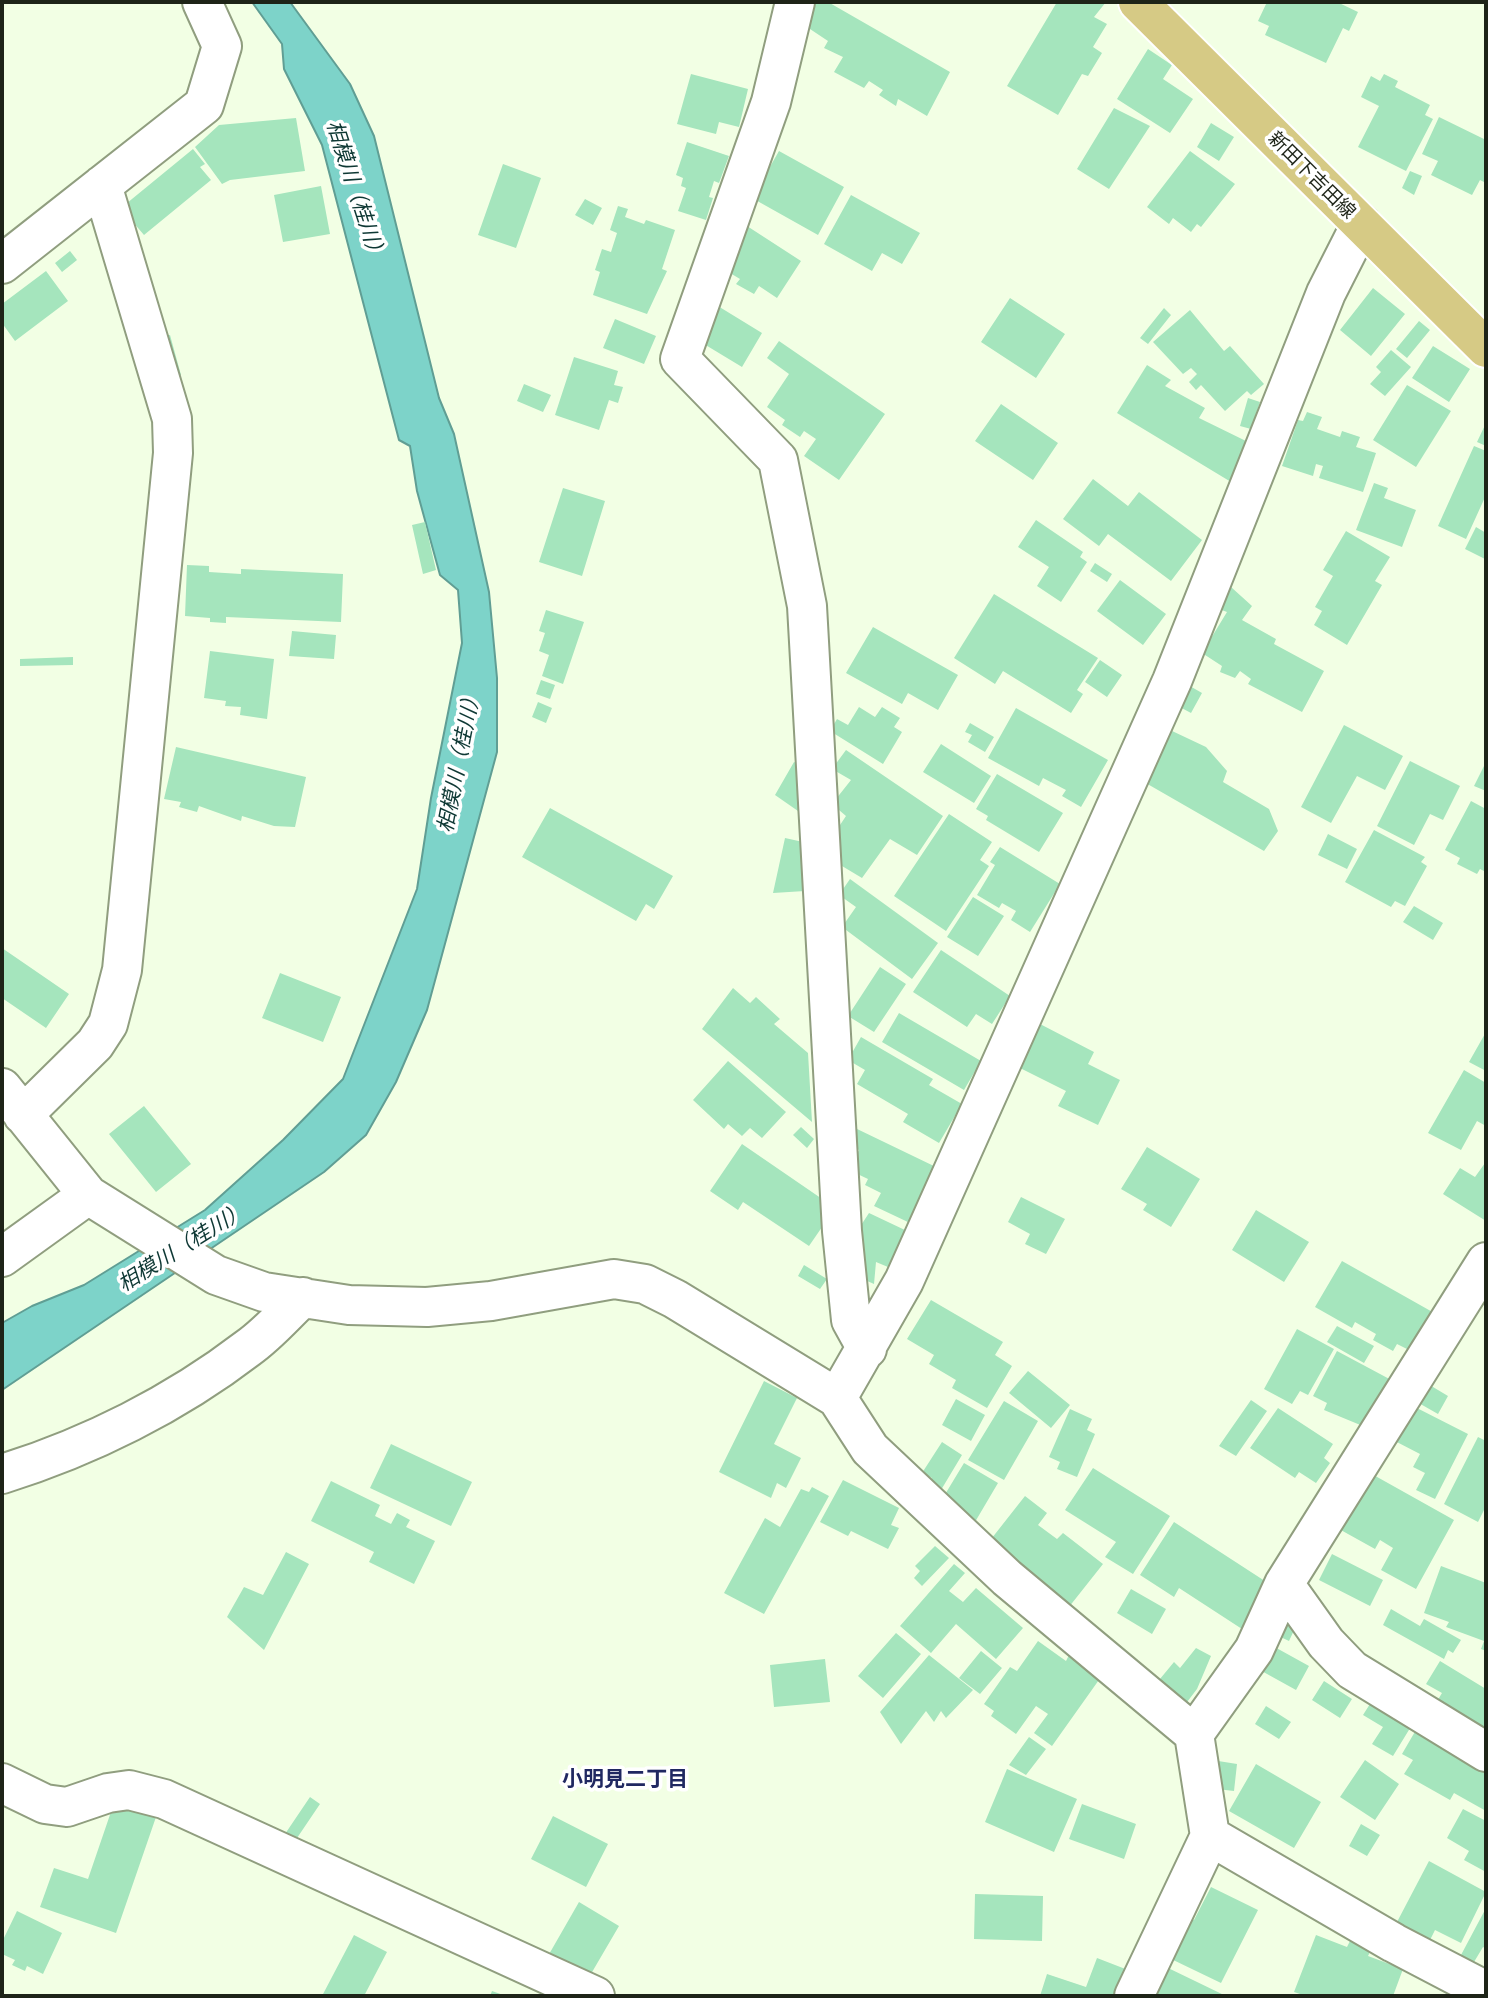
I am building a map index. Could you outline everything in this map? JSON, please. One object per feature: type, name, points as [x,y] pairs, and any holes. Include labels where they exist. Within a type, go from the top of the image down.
[{"type":"main road","name":"新田下吉田線","points":[[1138,2],[1486,348]]},
{"type":"street","points":[[2,264],[204,105],[222,46],[202,2]]},
{"type":"street","points":[[795,2],[771,102],[680,359],[778,460],[804,593],[842,1231],[851,1320],[867,1349]]},
{"type":"street","points":[[102,185],[172,419],[173,453],[166,533],[122,970],[108,1024],[95,1044],[12,1102],[88,1195],[216,1275],[264,1292],[349,1305],[427,1307],[492,1301],[614,1279],[645,1284],[675,1299],[837,1398],[870,1449],[1007,1578],[1194,1734],[1210,1836],[1134,1996]]},
{"type":"street","points":[[837,1398],[904,1281],[1172,681],[1326,293],[1361,224]]},
{"type":"street","points":[[2,1257],[88,1195]]},
{"type":"street","points":[[1194,1734],[1254,1650],[1283,1584],[1486,1262]]},
{"type":"street","points":[[2,1474],[83,1445],[155,1409],[249,1348],[303,1297]]},
{"type":"street","points":[[1283,1584],[1326,1643],[1352,1670],[1486,1752]]},
{"type":"street","points":[[2,1783],[46,1804],[67,1807],[108,1793],[129,1790],[164,1799],[595,1996]]},
{"type":"street","points":[[1210,1836],[1394,1943],[1486,1991]]},
{"type":"water","name":"相模川（桂川）","points":[[252,2],[290,2],[350,84],[374,136],[439,398],[454,434],[489,592],[497,678],[497,752],[427,1010],[396,1082],[366,1135],[324,1172],[2,1390],[2,1323],[32,1306],[84,1285],[205,1210],[283,1140],[343,1079],[417,889],[431,798],[462,643],[458,590],[440,575],[417,491],[410,446],[399,440],[322,145],[284,69],[282,44]]},
{"type":"building","points":[[814,2],[828,2],[950,72],[927,116],[898,99],[896,106],[879,95],[883,90],[869,81],[864,88],[834,72],[843,57],[824,48],[828,41],[807,27]]},
{"type":"building","points":[[1057,2],[1106,2],[1094,17],[1107,24],[1093,47],[1102,53],[1088,76],[1082,74],[1058,115],[1007,86]]},
{"type":"building","points":[[1267,2],[1337,2],[1358,12],[1349,31],[1343,28],[1326,63],[1265,35],[1269,26],[1258,21]]},
{"type":"building","points":[[1148,49],[1172,65],[1163,79],[1193,99],[1170,133],[1117,99]]},
{"type":"building","points":[[691,74],[748,89],[739,127],[719,122],[716,134],[677,124]]},
{"type":"building","points":[[1384,74],[1398,81],[1395,87],[1430,105],[1425,115],[1433,119],[1406,171],[1358,147],[1379,106],[1361,97],[1371,76],[1380,81]]},
{"type":"building","points":[[1114,108],[1150,126],[1109,189],[1077,169]]},
{"type":"building","points":[[1439,117],[1486,140],[1486,183],[1480,180],[1472,195],[1431,175],[1438,161],[1422,154]]},
{"type":"building","points":[[296,118],[305,171],[230,180],[222,184],[195,147],[219,125]]},
{"type":"building","points":[[1211,123],[1234,137],[1219,161],[1197,147]]},
{"type":"building","points":[[687,142],[729,156],[719,183],[714,181],[709,197],[713,198],[706,220],[678,211],[686,188],[681,186],[683,178],[676,175]]},
{"type":"building","points":[[193,149],[205,164],[200,167],[211,180],[144,235],[121,208]]},
{"type":"building","points":[[779,151],[844,187],[818,235],[752,198]]},
{"type":"building","points":[[1190,151],[1235,184],[1201,227],[1197,224],[1191,232],[1173,218],[1169,224],[1147,207]]},
{"type":"building","points":[[503,164],[541,178],[516,248],[478,235]]},
{"type":"building","points":[[1410,171],[1422,176],[1414,195],[1402,188]]},
{"type":"building","points":[[321,186],[330,234],[283,242],[274,195]]},
{"type":"building","points":[[851,195],[920,233],[902,264],[882,253],[872,271],[824,244]]},
{"type":"building","points":[[585,199],[602,208],[593,225],[575,215]]},
{"type":"building","points":[[618,206],[628,209],[625,217],[644,224],[646,220],[675,230],[662,269],[667,271],[647,314],[593,295],[600,272],[595,270],[602,249],[611,252],[617,233],[610,230]]},
{"type":"building","points":[[747,226],[801,261],[777,298],[759,286],[754,294],[736,284],[740,279],[720,267]]},
{"type":"building","points":[[70,251],[77,260],[62,272],[55,263]]},
{"type":"building","points":[[46,271],[68,301],[15,341],[2,323],[2,304]]},
{"type":"building","points":[[1373,288],[1405,314],[1371,356],[1340,330]]},
{"type":"building","points":[[1010,298],[1065,334],[1036,378],[981,342]]},
{"type":"building","points":[[713,303],[762,333],[742,367],[699,341]]},
{"type":"building","points":[[1164,308],[1171,315],[1148,344],[1140,338]]},
{"type":"building","points":[[1190,310],[1224,351],[1230,346],[1264,384],[1251,395],[1247,391],[1225,411],[1201,385],[1196,390],[1189,382],[1197,374],[1191,368],[1183,374],[1153,342]]},
{"type":"building","points":[[615,319],[656,336],[644,364],[603,348]]},
{"type":"building","points":[[1419,321],[1430,330],[1407,358],[1396,349]]},
{"type":"building","points":[[170,335],[181,375],[172,377],[161,337]]},
{"type":"building","points":[[779,341],[885,414],[839,480],[804,456],[816,439],[804,431],[800,437],[782,425],[785,420],[767,407],[789,374],[767,358]]},
{"type":"building","points":[[1433,346],[1470,369],[1449,402],[1412,378]]},
{"type":"building","points":[[1391,350],[1411,367],[1385,396],[1370,384],[1381,372],[1376,367]]},
{"type":"building","points":[[574,357],[618,371],[614,385],[623,387],[618,403],[609,400],[599,430],[555,415]]},
{"type":"building","points":[[1147,365],[1171,380],[1165,386],[1205,408],[1199,418],[1248,442],[1236,485],[1117,413]]},
{"type":"building","points":[[524,384],[551,395],[543,412],[517,401]]},
{"type":"building","points":[[1407,385],[1451,411],[1416,467],[1373,440]]},
{"type":"building","points":[[1248,398],[1260,402],[1251,429],[1240,426]]},
{"type":"building","points":[[1001,404],[1058,443],[1033,480],[975,441]]},
{"type":"building","points":[[1307,412],[1322,417],[1317,429],[1340,437],[1342,431],[1360,437],[1356,447],[1376,453],[1363,492],[1319,478],[1323,466],[1316,464],[1313,476],[1282,466],[1298,420],[1303,421]]},
{"type":"building","points":[[1486,423],[1486,446],[1477,442]]},
{"type":"building","points":[[1474,446],[1486,451],[1486,495],[1466,539],[1438,526]]},
{"type":"building","points":[[1093,479],[1128,506],[1139,492],[1202,540],[1171,581],[1108,534],[1099,546],[1063,519]]},
{"type":"building","points":[[1374,483],[1388,488],[1384,498],[1416,510],[1402,547],[1356,530]]},
{"type":"building","points":[[563,488],[605,501],[582,576],[539,562]]},
{"type":"building","points":[[1036,520],[1083,552],[1080,557],[1087,562],[1061,602],[1037,586],[1049,567],[1018,547]]},
{"type":"building","points":[[425,522],[436,570],[423,574],[412,525]]},
{"type":"building","points":[[1476,527],[1486,533],[1485,559],[1465,549]]},
{"type":"building","points":[[1346,531],[1390,557],[1375,581],[1382,585],[1347,645],[1314,625],[1322,611],[1315,607],[1333,576],[1323,570]]},
{"type":"building","points":[[1095,563],[1112,574],[1107,582],[1090,571]]},
{"type":"building","points":[[187,565],[209,566],[209,572],[241,574],[241,569],[343,574],[341,622],[226,617],[226,623],[210,622],[210,618],[185,616]]},
{"type":"building","points":[[1120,580],[1166,614],[1143,645],[1097,611]]},
{"type":"building","points":[[1231,587],[1252,606],[1242,620],[1276,639],[1274,644],[1324,671],[1302,712],[1248,684],[1251,679],[1240,671],[1235,678],[1220,672],[1222,666],[1202,653],[1227,612],[1219,609]]},
{"type":"building","points":[[994,594],[1098,658],[1077,690],[1083,694],[1071,713],[1003,671],[995,684],[954,658]]},
{"type":"building","points":[[546,610],[584,622],[563,684],[542,676],[549,655],[539,651],[545,633],[539,631]]},
{"type":"building","points":[[873,627],[958,675],[938,710],[908,693],[902,704],[846,673]]},
{"type":"building","points":[[292,631],[336,635],[334,659],[289,656]]},
{"type":"building","points":[[210,651],[274,659],[267,719],[240,715],[241,707],[225,706],[226,701],[204,698]]},
{"type":"building","points":[[73,657],[73,665],[20,666],[20,659]]},
{"type":"building","points":[[1100,660],[1122,675],[1107,697],[1085,682]]},
{"type":"building","points":[[541,680],[555,685],[550,699],[536,694]]},
{"type":"building","points":[[1188,685],[1202,693],[1191,713],[1176,705]]},
{"type":"building","points":[[538,702],[552,708],[546,723],[532,717]]},
{"type":"building","points":[[859,707],[875,717],[882,707],[900,718],[894,727],[902,732],[883,764],[830,731],[837,719],[848,725]]},
{"type":"building","points":[[1016,708],[1108,760],[1081,807],[1062,796],[1066,790],[1043,778],[1039,786],[988,758]]},
{"type":"building","points":[[970,723],[994,737],[985,752],[968,742],[972,735],[965,732]]},
{"type":"building","points":[[1344,725],[1403,756],[1385,790],[1357,776],[1331,823],[1301,807]]},
{"type":"building","points":[[1170,730],[1206,747],[1227,771],[1223,782],[1269,809],[1278,831],[1264,851],[1144,782]]},
{"type":"building","points":[[941,744],[991,776],[974,803],[923,772]]},
{"type":"building","points":[[176,747],[306,777],[295,827],[274,826],[242,816],[241,821],[199,806],[197,812],[179,807],[181,802],[164,799]]},
{"type":"building","points":[[846,750],[943,816],[917,855],[890,839],[862,878],[832,860],[834,834],[846,816],[832,804],[851,780],[832,769]]},
{"type":"building","points":[[1410,761],[1460,786],[1443,820],[1430,814],[1414,845],[1377,826]]},
{"type":"building","points":[[794,762],[805,767],[804,803],[798,811],[775,795]]},
{"type":"building","points":[[1486,762],[1486,791],[1474,786]]},
{"type":"building","points":[[997,774],[1063,813],[1039,852],[986,820],[988,816],[976,809]]},
{"type":"building","points":[[1471,801],[1486,809],[1486,872],[1480,869],[1477,874],[1457,864],[1460,858],[1445,850]]},
{"type":"building","points":[[550,808],[673,876],[654,909],[646,904],[636,921],[522,857]]},
{"type":"building","points":[[949,814],[992,842],[980,860],[989,866],[946,931],[894,896]]},
{"type":"building","points":[[1374,830],[1425,857],[1421,862],[1427,866],[1405,906],[1395,901],[1391,907],[1345,882]]},
{"type":"building","points":[[1328,834],[1357,849],[1347,869],[1318,855]]},
{"type":"building","points":[[785,838],[803,842],[805,891],[773,893]]},
{"type":"building","points":[[1000,847],[1060,884],[1030,932],[1011,920],[1016,911],[1002,903],[999,908],[977,895],[995,865],[990,862]]},
{"type":"building","points":[[850,879],[938,943],[912,979],[842,927],[856,907],[839,895]]},
{"type":"building","points":[[973,897],[1004,916],[978,956],[947,937]]},
{"type":"building","points":[[1414,906],[1443,923],[1433,940],[1403,922]]},
{"type":"building","points":[[2,948],[69,994],[46,1028],[2,998]]},
{"type":"building","points":[[941,950],[1010,996],[992,1024],[976,1014],[967,1027],[913,992]]},
{"type":"building","points":[[880,967],[906,984],[874,1032],[848,1016]]},
{"type":"building","points":[[280,973],[341,997],[323,1042],[262,1018]]},
{"type":"building","points":[[733,988],[750,1003],[756,997],[780,1019],[774,1024],[808,1053],[812,1122],[702,1029]]},
{"type":"building","points":[[899,1013],[981,1061],[964,1090],[882,1042]]},
{"type":"building","points":[[1040,1024],[1094,1052],[1088,1064],[1120,1080],[1098,1125],[1058,1106],[1066,1091],[1018,1067]]},
{"type":"building","points":[[1486,1032],[1486,1071],[1469,1062]]},
{"type":"building","points":[[861,1037],[933,1079],[929,1085],[962,1104],[939,1143],[903,1122],[908,1114],[857,1084],[865,1070],[848,1060]]},
{"type":"building","points":[[728,1061],[786,1112],[762,1138],[750,1128],[742,1136],[728,1124],[724,1129],[693,1100]]},
{"type":"building","points":[[1464,1070],[1486,1083],[1486,1126],[1477,1121],[1461,1150],[1428,1133]]},
{"type":"building","points":[[144,1106],[191,1164],[156,1192],[109,1134]]},
{"type":"building","points":[[801,1127],[814,1139],[807,1148],[793,1135]]},
{"type":"building","points":[[855,1128],[938,1168],[910,1223],[874,1206],[881,1193],[865,1185],[868,1179],[849,1170],[859,1150],[847,1143]]},
{"type":"building","points":[[742,1144],[828,1203],[831,1214],[809,1246],[743,1202],[738,1210],[710,1191]]},
{"type":"building","points":[[1147,1147],[1200,1179],[1171,1227],[1143,1210],[1147,1204],[1121,1189]]},
{"type":"building","points":[[1485,1163],[1486,1221],[1443,1194],[1460,1168],[1475,1177]]},
{"type":"building","points":[[1021,1197],[1065,1219],[1046,1254],[1025,1244],[1030,1234],[1008,1222]]},
{"type":"building","points":[[1256,1210],[1309,1242],[1284,1282],[1232,1250]]},
{"type":"building","points":[[869,1213],[907,1231],[888,1267],[876,1262],[874,1284],[856,1276],[850,1242]]},
{"type":"building","points":[[1342,1261],[1436,1314],[1415,1353],[1397,1344],[1393,1351],[1373,1340],[1376,1334],[1355,1322],[1352,1328],[1315,1307]]},
{"type":"building","points":[[804,1265],[827,1279],[820,1289],[798,1276]]},
{"type":"building","points":[[931,1300],[1003,1342],[995,1355],[1012,1366],[987,1408],[952,1388],[956,1380],[929,1364],[934,1355],[907,1339]]},
{"type":"building","points":[[1337,1326],[1374,1346],[1364,1363],[1327,1342]]},
{"type":"building","points":[[1297,1329],[1334,1349],[1308,1395],[1300,1391],[1292,1404],[1264,1389]]},
{"type":"building","points":[[1337,1351],[1395,1382],[1370,1429],[1324,1410],[1327,1403],[1313,1396]]},
{"type":"building","points":[[1028,1371],[1070,1405],[1051,1428],[1009,1393]]},
{"type":"building","points":[[764,1381],[797,1398],[774,1444],[801,1458],[786,1488],[777,1483],[771,1498],[719,1472]]},
{"type":"building","points":[[1428,1384],[1448,1396],[1438,1414],[1417,1402]]},
{"type":"building","points":[[956,1399],[985,1415],[971,1441],[942,1425]]},
{"type":"building","points":[[1251,1400],[1267,1411],[1236,1456],[1219,1446]]},
{"type":"building","points":[[1004,1401],[1038,1421],[1004,1480],[968,1460]]},
{"type":"building","points":[[1409,1404],[1468,1434],[1435,1499],[1416,1490],[1425,1473],[1413,1467],[1420,1454],[1391,1439]]},
{"type":"building","points":[[1278,1408],[1333,1444],[1324,1458],[1330,1463],[1316,1483],[1299,1472],[1295,1478],[1250,1448]]},
{"type":"building","points":[[1070,1409],[1092,1419],[1087,1430],[1095,1434],[1077,1477],[1057,1469],[1060,1462],[1049,1457]]},
{"type":"building","points":[[1478,1437],[1486,1441],[1486,1506],[1478,1522],[1444,1504]]},
{"type":"building","points":[[942,1442],[962,1455],[938,1495],[926,1487],[932,1478],[922,1473]]},
{"type":"building","points":[[391,1444],[472,1482],[451,1526],[370,1488]]},
{"type":"building","points":[[964,1463],[998,1483],[975,1522],[941,1501]]},
{"type":"building","points":[[1093,1468],[1170,1516],[1133,1574],[1105,1557],[1116,1542],[1065,1510]]},
{"type":"building","points":[[1370,1473],[1454,1520],[1416,1589],[1381,1570],[1393,1548],[1380,1540],[1375,1549],[1339,1529]]},
{"type":"building","points":[[843,1480],[899,1508],[891,1525],[899,1528],[888,1549],[851,1531],[848,1536],[820,1522]]},
{"type":"building","points":[[331,1481],[380,1505],[375,1516],[391,1524],[397,1513],[410,1520],[406,1527],[435,1541],[414,1584],[369,1562],[374,1552],[311,1521]]},
{"type":"building","points":[[812,1487],[829,1496],[764,1614],[724,1593],[765,1518],[780,1527],[801,1489],[809,1492]]},
{"type":"building","points":[[1025,1496],[1047,1513],[1038,1525],[1057,1539],[1063,1533],[1103,1564],[1065,1612],[988,1543]]},
{"type":"building","points":[[1174,1522],[1271,1585],[1242,1629],[1179,1588],[1174,1597],[1140,1575]]},
{"type":"building","points":[[935,1546],[949,1558],[922,1586],[914,1578],[920,1571],[915,1566]]},
{"type":"building","points":[[286,1552],[309,1564],[264,1650],[227,1617],[244,1587],[263,1595]]},
{"type":"building","points":[[1332,1554],[1383,1580],[1370,1606],[1319,1580]]},
{"type":"building","points":[[954,1564],[965,1573],[949,1591],[963,1602],[976,1588],[1023,1628],[996,1659],[956,1624],[931,1653],[900,1626]]},
{"type":"building","points":[[1441,1566],[1486,1583],[1486,1651],[1481,1649],[1484,1641],[1446,1627],[1449,1622],[1424,1613]]},
{"type":"building","points":[[1131,1589],[1166,1609],[1152,1634],[1117,1613]]},
{"type":"building","points":[[1391,1609],[1420,1626],[1424,1619],[1461,1640],[1453,1653],[1448,1650],[1444,1659],[1383,1625]]},
{"type":"building","points":[[1278,1617],[1296,1626],[1289,1641],[1270,1632]]},
{"type":"building","points":[[896,1633],[921,1654],[883,1698],[858,1676]]},
{"type":"building","points":[[1038,1641],[1066,1661],[1069,1655],[1101,1677],[1052,1746],[1034,1733],[1048,1714],[1036,1706],[1016,1734],[991,1716],[994,1711],[984,1704],[1010,1667],[1017,1671]]},
{"type":"building","points":[[1271,1645],[1309,1666],[1296,1690],[1258,1669]]},
{"type":"building","points":[[1196,1648],[1211,1656],[1197,1689],[1184,1706],[1155,1685],[1174,1662],[1180,1668]]},
{"type":"building","points":[[981,1651],[1002,1668],[980,1694],[959,1678]]},
{"type":"building","points":[[929,1655],[973,1690],[946,1718],[941,1711],[934,1722],[926,1711],[901,1744],[880,1712]]},
{"type":"building","points":[[825,1659],[830,1702],[774,1707],[770,1665]]},
{"type":"building","points":[[1440,1661],[1486,1689],[1486,1740],[1433,1708],[1442,1693],[1426,1684]]},
{"type":"building","points":[[1324,1681],[1352,1699],[1340,1718],[1312,1700]]},
{"type":"building","points":[[1375,1696],[1415,1720],[1393,1756],[1372,1744],[1383,1727],[1363,1715]]},
{"type":"building","points":[[1266,1706],[1291,1722],[1279,1739],[1255,1724]]},
{"type":"building","points":[[1420,1723],[1486,1770],[1486,1811],[1454,1793],[1450,1800],[1404,1774],[1413,1760],[1402,1754]]},
{"type":"building","points":[[1029,1737],[1046,1749],[1026,1775],[1009,1765]]},
{"type":"building","points":[[1212,1760],[1237,1764],[1234,1791],[1208,1788]]},
{"type":"building","points":[[1365,1760],[1399,1784],[1375,1820],[1340,1797]]},
{"type":"building","points":[[1256,1764],[1321,1802],[1294,1848],[1229,1811]]},
{"type":"building","points":[[1007,1769],[1077,1799],[1054,1852],[985,1822]]},
{"type":"building","points":[[310,1797],[320,1804],[295,1841],[285,1834]]},
{"type":"building","points":[[114,1803],[156,1817],[116,1933],[40,1907],[54,1868],[88,1879]]},
{"type":"building","points":[[1082,1804],[1136,1824],[1124,1859],[1069,1839]]},
{"type":"building","points":[[1463,1809],[1486,1821],[1486,1872],[1464,1860],[1469,1851],[1447,1838]]},
{"type":"building","points":[[553,1816],[608,1844],[586,1887],[531,1859]]},
{"type":"building","points":[[1361,1824],[1380,1835],[1367,1856],[1349,1846]]},
{"type":"building","points":[[1429,1861],[1486,1892],[1461,1943],[1435,1930],[1430,1940],[1397,1922]]},
{"type":"building","points":[[1211,1887],[1258,1910],[1221,1983],[1167,1957],[1188,1917],[1194,1920]]},
{"type":"building","points":[[975,1894],[1043,1896],[1042,1941],[974,1939]]},
{"type":"building","points":[[579,1902],[619,1926],[588,1979],[548,1956]]},
{"type":"building","points":[[1486,1908],[1486,1949],[1483,1947],[1474,1962],[1461,1955]]},
{"type":"building","points":[[17,1911],[62,1933],[43,1974],[27,1966],[25,1971],[12,1965],[15,1960],[2,1954],[2,1942]]},
{"type":"building","points":[[354,1935],[387,1952],[364,1996],[322,1996]]},
{"type":"building","points":[[1316,1935],[1347,1947],[1351,1939],[1372,1948],[1368,1956],[1403,1969],[1393,1996],[1306,1996],[1294,1992]]},
{"type":"building","points":[[1097,1958],[1128,1970],[1118,1996],[1040,1996],[1047,1974],[1086,1987]]},
{"type":"building","points":[[1164,1966],[1226,1996],[1149,1996]]},
{"type":"building","points":[[492,1991],[506,1996],[490,1996]]},
{"type":"district","name":"小明見二丁目","points":[[625,1779]]}]
